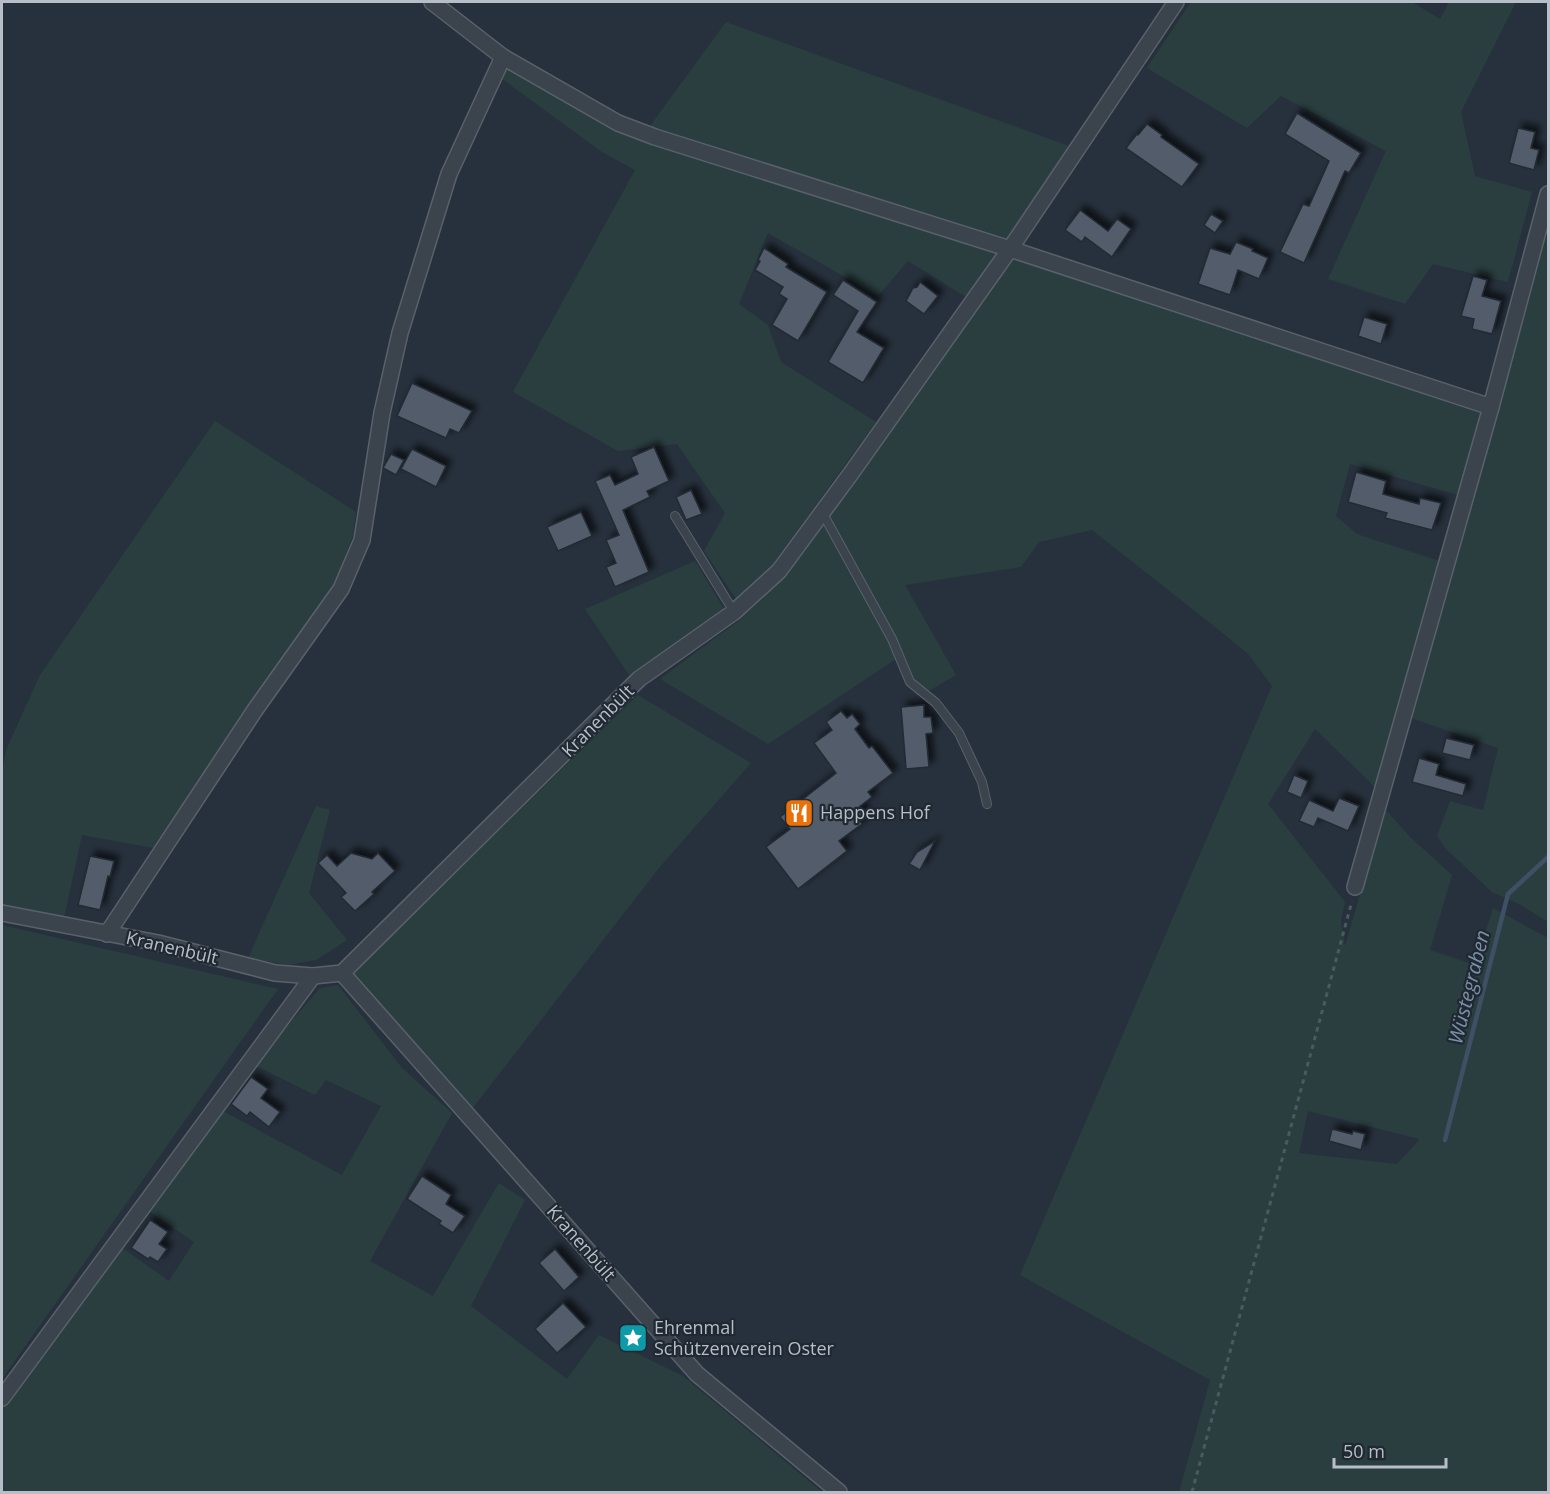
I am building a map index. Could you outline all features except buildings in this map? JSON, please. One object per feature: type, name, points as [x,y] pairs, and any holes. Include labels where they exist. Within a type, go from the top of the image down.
[{"type":"street","points":[[432,2],[503,57],[618,123],[655,137],[1010,249],[1491,407]]},
{"type":"street","name":"Kranenbült","points":[[2,913],[158,943],[275,973],[313,976],[342,973],[639,679],[734,612],[779,571],[1010,249],[1176,2]]},
{"type":"street","points":[[107,934],[255,710],[341,589],[362,540],[382,413],[400,333],[450,174],[503,57]]},
{"type":"street","points":[[1355,887],[1491,407],[1548,194]]},
{"type":"street","name":"Kranenbült","points":[[342,973],[697,1374],[839,1492]]},
{"type":"street","points":[[2,1398],[313,976]]},
{"type":"lane","points":[[822,512],[892,639],[910,682],[936,703],[959,733],[982,782],[987,804]]},
{"type":"lane","points":[[675,516],[734,612]]},
{"type":"path","points":[[1192,1492],[1355,887]]},
{"type":"green space","points":[[1191,2],[1412,2],[1440,19],[1449,2],[1516,2],[1461,112],[1475,176],[1532,192],[1508,282],[1433,264],[1405,304],[1328,279],[1386,151],[1281,96],[1247,128],[1147,68]]},
{"type":"green space","points":[[726,22],[1069,146],[1007,240],[650,126]]},
{"type":"green space","points":[[506,67],[638,137],[1000,254],[966,297],[908,261],[878,296],[768,233],[739,304],[768,325],[781,362],[876,422],[773,564],[736,599],[704,551],[725,513],[677,444],[618,451],[513,392],[635,170],[602,152],[501,78]]},
{"type":"green space","points":[[1548,222],[1548,922],[1519,904],[1492,892],[1445,848],[1437,836],[1450,801],[1483,810],[1498,748],[1411,718]]},
{"type":"green space","points":[[1014,259],[1483,411],[1458,495],[1350,464],[1336,516],[1357,534],[1439,561],[1375,787],[1315,729],[1268,804],[1345,902],[1341,921],[1345,946],[1385,809],[1410,837],[1452,875],[1430,950],[1475,965],[1493,908],[1548,938],[1548,1492],[1179,1492],[1210,1380],[1020,1275],[1272,686],[1248,654],[1092,530],[1039,542],[1021,567],[905,585],[956,675],[922,695],[896,659],[768,744],[660,679],[737,622],[783,578]],"holes":[[[1308,1111],[1419,1139],[1397,1164],[1299,1153]]]},
{"type":"green space","points":[[215,421],[356,512],[353,535],[335,584],[153,848],[82,835],[64,918],[2,905],[2,773],[6,750],[40,675]]},
{"type":"green space","points":[[695,561],[724,609],[629,675],[585,609]]},
{"type":"green space","points":[[638,695],[751,763],[659,868],[472,1109],[353,972]]},
{"type":"green space","points":[[316,806],[330,810],[309,893],[347,940],[316,960],[288,965],[248,958]]},
{"type":"green space","points":[[2,925],[278,989],[2,1379]]},
{"type":"green space","points":[[338,985],[402,1068],[452,1113],[370,1261],[433,1296],[499,1183],[525,1200],[471,1306],[567,1379],[599,1335],[683,1376],[822,1492],[2,1492],[2,1408],[53,1332],[121,1247],[169,1281],[194,1242],[147,1210],[219,1109],[342,1175],[381,1106],[326,1080],[315,1095],[254,1065],[320,988]]},
{"type":"waterway","name":"Wüstegraben","points":[[1445,1140],[1508,894],[1548,857]]},
{"type":"place","name":"Happens Hof","points":[[799,813]]},
{"type":"place","name":"Ehrenmal Schützenverein Oster","points":[[633,1338]]}]
